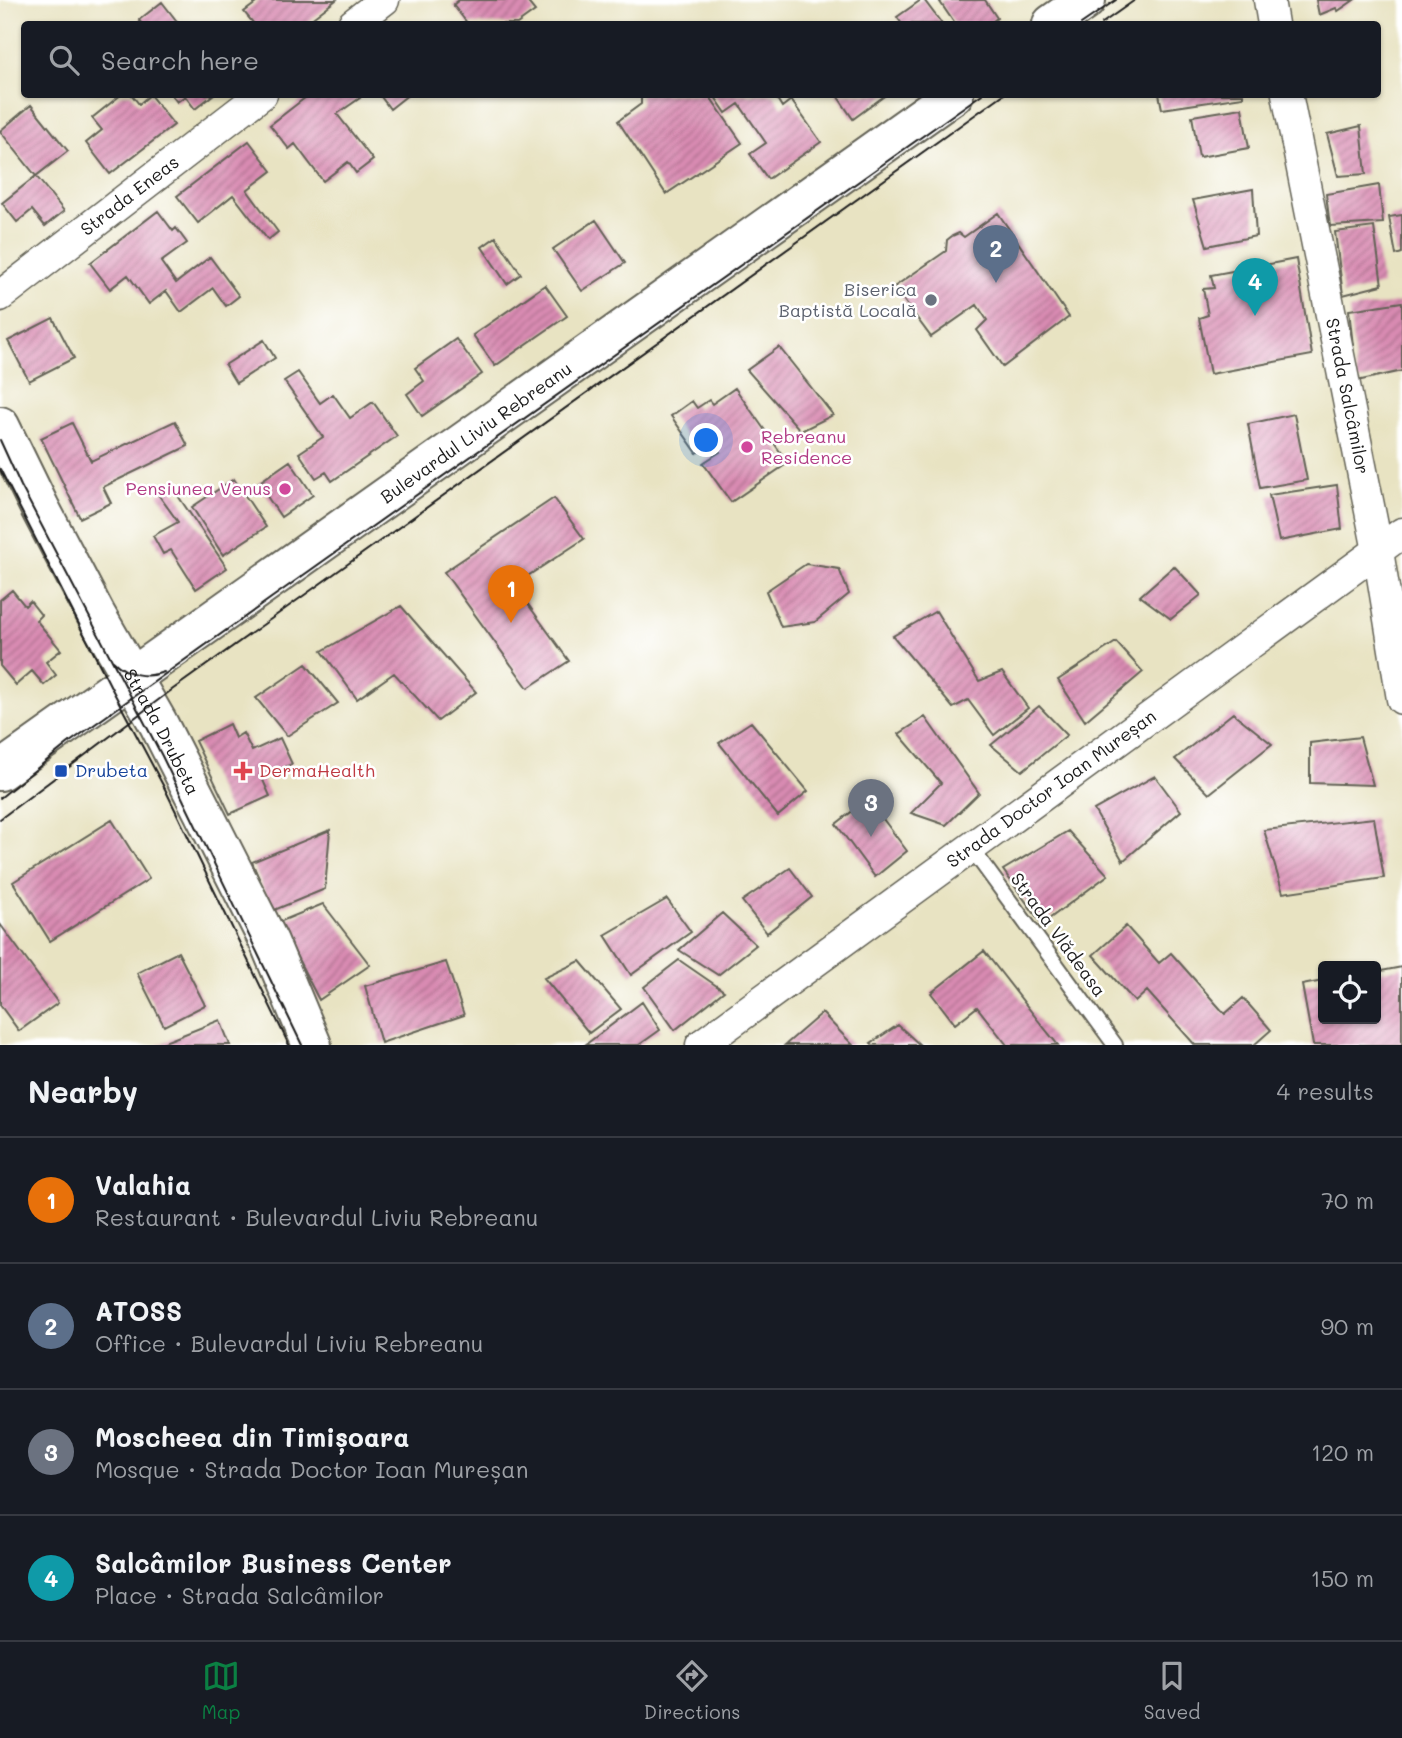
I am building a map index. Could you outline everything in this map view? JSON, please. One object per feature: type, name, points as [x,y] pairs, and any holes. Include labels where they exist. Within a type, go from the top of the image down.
[{"type":"main road","points":[[1056,21],[1086,0]]},
{"type":"main road","name":"Bulevardul Liviu Rebreanu","points":[[0,771],[948,98]]},
{"type":"main road","name":"Strada Drubeta","points":[[0,426],[51,529],[132,677],[269,942],[312,1045]]},
{"type":"street","points":[[357,21],[384,0]]},
{"type":"street","points":[[1269,0],[1272,21]]},
{"type":"street","name":"Strada Eneas","points":[[0,296],[257,98]]},
{"type":"street","name":"Strada Salcâmilor","points":[[1288,98],[1390,542],[1402,699]]},
{"type":"street","name":"Strada Doctor Ioan Mureșan","points":[[701,1045],[1390,542]]},
{"type":"lane","name":"Strada Vlădeasa","points":[[971,848],[1115,1045]]},
{"type":"building","points":[[260,0],[336,0],[309,21],[252,21],[244,12]]},
{"type":"building","points":[[459,0],[526,0],[535,11],[521,21],[466,21],[453,5]]},
{"type":"building","points":[[924,0],[940,21],[900,21],[897,17]]},
{"type":"building","points":[[985,0],[997,18],[993,21],[953,21],[940,2]]},
{"type":"building","points":[[1316,0],[1354,0],[1338,11],[1336,8],[1319,15]]},
{"type":"building","points":[[162,2],[177,21],[140,21]]},
{"type":"building","points":[[117,98],[134,98],[139,104],[146,98],[152,98],[174,125],[110,174],[86,143],[102,130],[92,118]]},
{"type":"building","points":[[187,98],[209,98],[195,109]]},
{"type":"building","points":[[305,98],[360,98],[337,114],[373,160],[356,173],[348,162],[323,181],[295,144],[289,149],[270,125]]},
{"type":"building","points":[[382,98],[404,98],[390,109]]},
{"type":"building","points":[[641,98],[711,98],[742,143],[666,194],[618,121],[641,104]]},
{"type":"building","points":[[716,98],[776,98],[782,107],[791,100],[821,142],[768,179],[750,154],[766,143],[739,104],[726,113]]},
{"type":"building","points":[[839,98],[882,98],[853,119]]},
{"type":"building","points":[[1160,98],[1236,98],[1162,109]]},
{"type":"building","points":[[31,105],[68,151],[36,176],[0,131]]},
{"type":"building","points":[[1242,108],[1249,148],[1199,157],[1192,116]]},
{"type":"building","points":[[1361,126],[1366,174],[1338,176],[1327,134]]},
{"type":"building","points":[[249,141],[272,171],[247,190],[278,232],[268,240],[233,195],[198,223],[177,196]]},
{"type":"building","points":[[36,176],[64,211],[45,226],[32,210],[17,222],[2,203]]},
{"type":"building","points":[[1379,185],[1383,223],[1330,226],[1326,194]]},
{"type":"building","points":[[1253,189],[1256,236],[1207,246],[1193,200]]},
{"type":"building","points":[[158,211],[173,231],[176,228],[187,243],[161,262],[176,283],[210,257],[239,296],[226,306],[213,288],[181,312],[166,291],[149,304],[128,275],[110,289],[90,263]]},
{"type":"building","points":[[998,213],[1069,317],[1003,367],[977,330],[987,320],[977,305],[931,337],[894,287],[946,251],[947,240],[952,236],[959,233],[964,237]]},
{"type":"building","points":[[1402,215],[1402,253],[1396,255],[1389,217]]},
{"type":"building","points":[[596,220],[625,263],[582,291],[553,249]]},
{"type":"building","points":[[1374,227],[1382,285],[1343,295],[1335,232]]},
{"type":"building","points":[[496,237],[521,274],[507,284],[482,247]]},
{"type":"building","points":[[1296,259],[1312,355],[1210,374],[1199,318],[1208,315],[1203,289],[1214,288],[1211,275]]},
{"type":"building","points":[[545,285],[567,316],[495,366],[473,335]]},
{"type":"building","points":[[1402,302],[1402,371],[1357,381],[1349,310]]},
{"type":"building","points":[[53,318],[74,358],[29,381],[8,341]]},
{"type":"building","points":[[456,339],[482,374],[422,416],[407,394],[424,381],[415,368]]},
{"type":"building","points":[[264,340],[275,358],[236,383],[225,365]]},
{"type":"building","points":[[779,347],[833,415],[801,431],[747,370]]},
{"type":"building","points":[[298,372],[320,403],[333,394],[350,418],[373,402],[397,436],[332,481],[326,472],[316,478],[299,453],[323,437],[284,381]]},
{"type":"building","name":"Rebreanu Residence","points":[[735,388],[788,463],[731,502],[703,463],[720,452],[713,442],[697,453],[671,416],[692,401],[697,408],[709,400],[712,404]]},
{"type":"building","points":[[1294,414],[1307,480],[1260,488],[1248,424]]},
{"type":"building","points":[[175,421],[188,446],[103,487],[111,503],[80,518],[41,438],[72,423],[91,461]]},
{"type":"building","name":"Pensiunea Venus","points":[[290,461],[313,495],[281,517],[258,483]]},
{"type":"building","points":[[234,479],[266,527],[223,555],[192,507]]},
{"type":"building","points":[[1337,485],[1342,529],[1279,541],[1269,495]]},
{"type":"building","points":[[172,487],[227,568],[196,589],[171,550],[163,554],[153,536],[178,522],[158,494]]},
{"type":"building","points":[[554,498],[584,539],[514,585],[569,661],[528,688],[444,572]]},
{"type":"building","points":[[806,564],[839,569],[849,594],[815,622],[781,627],[766,591]]},
{"type":"building","points":[[1174,566],[1201,595],[1171,619],[1140,596]]},
{"type":"building","points":[[12,590],[25,606],[30,601],[41,615],[36,620],[61,650],[46,662],[56,675],[44,685],[32,671],[16,685],[0,666],[0,600]]},
{"type":"building","points":[[401,606],[476,692],[438,721],[394,673],[357,699],[322,651]]},
{"type":"building","points":[[936,611],[979,681],[1002,672],[1028,708],[994,735],[968,700],[953,708],[893,636]]},
{"type":"building","points":[[1116,642],[1143,672],[1085,721],[1058,680]]},
{"type":"building","points":[[306,664],[338,703],[287,736],[256,698]]},
{"type":"building","points":[[1039,706],[1067,735],[1022,771],[991,745]]},
{"type":"building","points":[[1233,713],[1272,744],[1209,794],[1175,759]]},
{"type":"building","points":[[925,717],[979,793],[946,825],[911,813],[941,783],[899,734]]},
{"type":"building","points":[[751,722],[808,791],[778,816],[719,743]]},
{"type":"building","name":"DermaHealth","points":[[229,724],[235,738],[243,733],[252,751],[280,738],[292,764],[262,778],[270,796],[230,814],[195,741]]},
{"type":"building","points":[[1360,737],[1373,785],[1310,783],[1310,743]]},
{"type":"building","points":[[1155,776],[1181,811],[1123,861],[1094,810]]},
{"type":"building","points":[[868,799],[907,851],[875,877],[836,824]]},
{"type":"building","points":[[1374,818],[1384,878],[1283,893],[1264,830]]},
{"type":"building","points":[[112,820],[149,879],[50,941],[13,882]]},
{"type":"building","points":[[330,830],[325,889],[272,911],[252,862]]},
{"type":"building","points":[[1068,831],[1108,875],[1042,924],[1003,870]]},
{"type":"building","points":[[790,868],[812,897],[767,933],[742,901]]},
{"type":"building","points":[[667,899],[691,932],[631,975],[605,935]]},
{"type":"building","points":[[323,904],[370,965],[319,1000],[279,922]]},
{"type":"building","points":[[722,913],[756,945],[718,975],[679,950]]},
{"type":"building","points":[[0,924],[58,1003],[19,1031],[0,1005]]},
{"type":"building","points":[[1126,926],[1159,963],[1171,953],[1225,1014],[1243,998],[1271,1030],[1254,1045],[1195,1045],[1147,991],[1135,1002],[1093,955]]},
{"type":"building","points":[[984,951],[1058,1045],[1007,1045],[977,1007],[955,1024],[931,993]]},
{"type":"building","points":[[178,952],[205,1005],[164,1026],[137,973]]},
{"type":"building","points":[[679,960],[724,991],[675,1030],[644,987]]},
{"type":"building","points":[[580,961],[621,1009],[589,1033],[544,978]]},
{"type":"building","points":[[446,962],[464,1015],[381,1043],[365,986]]},
{"type":"building","points":[[1402,967],[1402,1045],[1313,1045],[1302,985],[1318,982],[1318,1024],[1381,1024],[1381,971]]},
{"type":"building","points":[[642,1002],[660,1030],[639,1045],[585,1045]]},
{"type":"building","points":[[822,1013],[853,1045],[785,1045]]},
{"type":"building","points":[[220,1020],[230,1045],[157,1045]]},
{"type":"building","points":[[898,1025],[920,1045],[871,1043]]},
{"type":"tram line","points":[[1085,21],[1116,0]]},
{"type":"tram line","points":[[1105,21],[1135,0]]},
{"type":"tram line","points":[[0,798],[70,742],[976,98]]},
{"type":"tram line","points":[[0,819],[169,692],[998,98]]},
{"type":"tram line","points":[[0,440],[21,486],[162,756],[302,1045]]},
{"type":"tram line","points":[[0,469],[165,789],[289,1045]]},
{"type":"tram line","points":[[113,661],[124,670],[137,674],[164,672]]},
{"type":"place","name":"ATOSS","points":[[996,283]]},
{"type":"place","name":"Biserica Baptistă Locală","points":[[931,300]]},
{"type":"place","name":"Salcâmilor Business Center","points":[[1255,316]]},
{"type":"place","name":"Rebreanu Residence","points":[[747,447]]},
{"type":"place","name":"Pensiunea Venus","points":[[285,489]]},
{"type":"place","name":"Valahia","points":[[511,623]]},
{"type":"place","name":"Drubeta","points":[[61,771]]},
{"type":"place","name":"DermaHealth","points":[[243,771]]},
{"type":"place","name":"Moscheea din Timișoara","points":[[871,837]]}]
